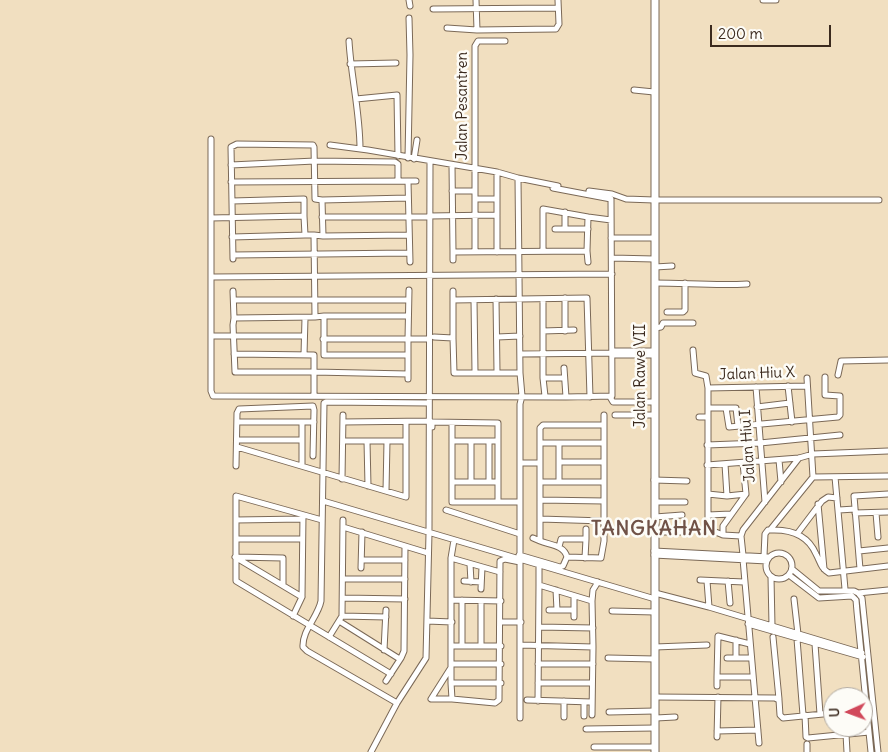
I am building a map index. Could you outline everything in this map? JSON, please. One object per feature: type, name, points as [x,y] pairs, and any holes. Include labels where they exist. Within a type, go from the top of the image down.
[{"type":"main road","name":"Jalan Rawe VII","points":[[654,0],[655,749]]},
{"type":"street","points":[[476,0],[477,30]]},
{"type":"street","points":[[447,28],[477,30],[556,29],[559,24],[558,0]]},
{"type":"street","points":[[763,0],[776,0]]},
{"type":"street","points":[[433,9],[558,8]]},
{"type":"street","points":[[408,18],[410,55],[408,158]]},
{"type":"street","points":[[349,41],[350,64],[360,119],[360,149]]},
{"type":"street","name":"Jalan Pesantren","points":[[475,168],[475,46],[478,41],[505,41]]},
{"type":"street","points":[[350,64],[396,63]]},
{"type":"street","points":[[634,90],[654,92]]},
{"type":"street","points":[[356,99],[393,94],[398,97],[398,156]]},
{"type":"street","points":[[212,138],[211,391],[213,396],[430,399]]},
{"type":"street","points":[[414,159],[417,140]]},
{"type":"street","points":[[315,199],[313,145],[237,144],[231,147],[233,257],[314,253],[410,253]]},
{"type":"street","points":[[330,145],[497,172],[518,178],[612,194],[626,199],[879,200]]},
{"type":"street","points":[[231,165],[314,161],[396,162],[398,164],[398,180]]},
{"type":"street","points":[[372,752],[397,703],[426,658],[432,338],[429,276],[430,162]]},
{"type":"street","points":[[452,165],[453,260]]},
{"type":"street","points":[[475,168],[475,252]]},
{"type":"street","points":[[497,172],[497,252]]},
{"type":"street","points":[[518,178],[520,373],[522,396],[520,404],[520,718]]},
{"type":"street","points":[[408,181],[410,262]]},
{"type":"street","points":[[231,182],[416,181]]},
{"type":"street","points":[[553,188],[610,198],[613,353],[612,394],[610,397]]},
{"type":"street","points":[[452,191],[474,191]]},
{"type":"street","points":[[232,201],[408,198]]},
{"type":"street","points":[[475,199],[497,198]]},
{"type":"street","points":[[304,199],[305,235]]},
{"type":"street","points":[[322,200],[323,236]]},
{"type":"street","points":[[543,251],[543,209],[611,220]]},
{"type":"street","points":[[565,212],[565,229]]},
{"type":"street","points":[[322,217],[497,215]]},
{"type":"street","points":[[212,218],[304,216]]},
{"type":"street","points":[[588,217],[588,262]]},
{"type":"street","points":[[555,230],[588,229]]},
{"type":"street","points":[[314,235],[314,317]]},
{"type":"street","points":[[232,236],[410,235]]},
{"type":"street","points":[[611,238],[655,238]]},
{"type":"street","points":[[453,252],[588,251]]},
{"type":"street","points":[[612,258],[672,266]]},
{"type":"street","points":[[212,277],[612,274]]},
{"type":"street","points":[[655,283],[685,283],[711,286],[747,284]]},
{"type":"street","points":[[667,312],[683,312],[685,310],[685,283]]},
{"type":"street","points":[[233,291],[234,371],[236,373],[314,372],[408,377],[409,290]]},
{"type":"street","points":[[453,292],[453,372],[520,373]]},
{"type":"street","points":[[564,330],[565,298]]},
{"type":"street","points":[[453,300],[587,298],[590,396]]},
{"type":"street","points":[[496,299],[497,372]]},
{"type":"street","points":[[234,300],[408,300]]},
{"type":"street","points":[[474,300],[474,372]]},
{"type":"street","points":[[543,300],[543,378],[545,396]]},
{"type":"street","points":[[324,316],[324,355]]},
{"type":"street","points":[[234,318],[408,316]]},
{"type":"street","points":[[304,355],[305,318]]},
{"type":"street","points":[[655,328],[662,328],[662,323],[693,323]]},
{"type":"street","points":[[543,331],[574,330]]},
{"type":"street","points":[[212,336],[304,336]]},
{"type":"street","points":[[496,337],[520,336]]},
{"type":"street","points":[[323,339],[453,338]]},
{"type":"street","points":[[693,350],[695,373],[706,376],[708,388],[707,465],[709,530],[741,536]]},
{"type":"street","points":[[520,354],[655,353]]},
{"type":"street","points":[[234,354],[314,356],[408,355]]},
{"type":"street","points":[[314,356],[314,396]]},
{"type":"street","points":[[838,375],[841,361],[888,360]]},
{"type":"street","points":[[564,368],[566,398]]},
{"type":"street","points":[[726,408],[728,427],[838,417],[840,415],[840,396],[825,395],[825,377]]},
{"type":"street","points":[[543,378],[564,378]]},
{"type":"street","points":[[772,626],[771,576],[766,566],[764,534],[770,530],[813,477],[807,378]]},
{"type":"street","points":[[788,386],[792,422]]},
{"type":"street","name":"Jalan Hiu X","points":[[708,388],[807,386]]},
{"type":"street","name":"Jalan Hiu I","points":[[756,387],[764,502]]},
{"type":"street","points":[[397,703],[307,651],[302,644],[318,612],[321,601],[324,402],[522,396],[610,397]]},
{"type":"street","points":[[610,397],[613,402],[655,402]]},
{"type":"street","points":[[757,407],[790,403]]},
{"type":"street","points":[[236,466],[238,409],[314,407],[313,456]]},
{"type":"street","points":[[708,408],[736,408],[738,426]]},
{"type":"street","points":[[342,479],[343,415]]},
{"type":"street","points":[[567,557],[602,558],[604,541],[604,415]]},
{"type":"street","points":[[615,415],[655,415]]},
{"type":"street","points":[[699,417],[708,417]]},
{"type":"street","points":[[237,422],[314,422]]},
{"type":"street","points":[[302,422],[302,466]]},
{"type":"street","points":[[344,422],[498,423],[498,502]]},
{"type":"street","points":[[236,447],[406,497],[406,422]]},
{"type":"street","points":[[452,423],[452,504],[520,502]]},
{"type":"street","points":[[540,542],[540,428],[543,425],[604,425]]},
{"type":"street","points":[[707,445],[760,443],[840,435]]},
{"type":"street","points":[[237,440],[302,440]]},
{"type":"street","points":[[343,441],[406,441]]},
{"type":"street","points":[[367,441],[368,486]]},
{"type":"street","points":[[386,491],[388,441]]},
{"type":"street","points":[[452,441],[498,441]]},
{"type":"street","points":[[471,441],[471,482]]},
{"type":"street","points":[[489,441],[489,482]]},
{"type":"street","points":[[540,443],[604,443]]},
{"type":"street","points":[[559,443],[559,482]]},
{"type":"street","points":[[880,451],[880,459]]},
{"type":"street","points":[[707,465],[800,458],[813,454],[888,451]]},
{"type":"street","points":[[760,743],[741,536],[743,530],[764,502],[800,458]]},
{"type":"street","points":[[779,460],[781,482]]},
{"type":"street","points":[[559,462],[604,462]]},
{"type":"street","points":[[723,534],[723,526],[746,494],[743,462]]},
{"type":"street","points":[[520,463],[540,463]]},
{"type":"street","points":[[724,464],[727,496]]},
{"type":"street","points":[[813,477],[888,476]]},
{"type":"street","points":[[835,477],[845,590]]},
{"type":"street","points":[[654,480],[687,480]]},
{"type":"street","points":[[452,482],[498,482]]},
{"type":"street","points":[[540,482],[604,482]]},
{"type":"street","points":[[708,494],[727,496],[746,494]]},
{"type":"street","points":[[860,569],[854,496],[856,494],[888,494]]},
{"type":"street","points":[[322,520],[303,517],[236,496],[236,581],[391,674]]},
{"type":"street","points":[[797,534],[818,504],[825,498],[837,498]]},
{"type":"street","points":[[540,500],[604,501]]},
{"type":"street","points":[[323,501],[598,582],[709,607],[748,621],[867,656]]},
{"type":"street","points":[[655,502],[685,502]]},
{"type":"street","points":[[818,504],[824,570]]},
{"type":"street","points":[[446,510],[520,534]]},
{"type":"street","points":[[839,510],[888,512]]},
{"type":"street","points":[[876,513],[878,537]]},
{"type":"street","points":[[708,515],[731,514]]},
{"type":"street","points":[[655,517],[682,515]]},
{"type":"street","points":[[236,520],[303,517]]},
{"type":"street","points":[[293,616],[302,597],[303,517]]},
{"type":"street","points":[[540,519],[604,520]]},
{"type":"street","points":[[329,637],[340,619],[343,579],[343,520]]},
{"type":"street","points":[[343,526],[428,553]]},
{"type":"street","points":[[585,558],[586,529]]},
{"type":"street","points":[[770,530],[784,530],[808,540],[824,570],[829,573],[888,566]]},
{"type":"street","points":[[362,532],[362,568]]},
{"type":"street","points":[[654,532],[681,532]]},
{"type":"street","points":[[236,539],[302,538]]},
{"type":"street","points":[[451,666],[431,699],[452,699],[495,704],[499,700],[501,683],[500,561],[520,559],[560,567],[563,566],[567,557],[566,551],[533,538]]},
{"type":"street","points":[[559,548],[561,538],[586,539]]},
{"type":"street","points":[[452,699],[451,558],[454,540]]},
{"type":"street","points":[[386,681],[404,653],[405,546]]},
{"type":"street","points":[[859,551],[888,548]]},
{"type":"street","points":[[654,553],[767,558],[777,553],[785,554],[791,560],[792,569],[789,575],[782,579],[771,576]]},
{"type":"street","points":[[236,557],[302,597]]},
{"type":"street","points":[[236,557],[283,558],[283,585]]},
{"type":"street","points":[[451,558],[500,572]]},
{"type":"street","points":[[362,560],[405,560]]},
{"type":"street","points":[[470,564],[471,582]]},
{"type":"street","points":[[538,701],[539,565]]},
{"type":"street","points":[[481,589],[482,567]]},
{"type":"street","points":[[792,569],[819,591],[845,590],[858,593],[888,590]]},
{"type":"street","points":[[789,575],[819,598],[852,596],[854,598],[857,612],[863,687]]},
{"type":"street","points":[[343,579],[405,579]]},
{"type":"street","points":[[700,580],[744,582]]},
{"type":"street","points":[[464,581],[482,582]]},
{"type":"street","points":[[707,581],[709,607]]},
{"type":"street","points":[[728,581],[730,603]]},
{"type":"street","points":[[592,715],[592,601],[593,590],[598,582]]},
{"type":"street","points":[[539,584],[592,601]]},
{"type":"street","points":[[556,590],[557,610]]},
{"type":"street","points":[[858,593],[862,598],[878,752]]},
{"type":"street","points":[[574,596],[574,617]]},
{"type":"street","points":[[342,598],[405,599]]},
{"type":"street","points":[[794,599],[807,738],[823,736]]},
{"type":"street","points":[[452,600],[500,601]]},
{"type":"street","points":[[462,600],[462,646]]},
{"type":"street","points":[[480,646],[481,601]]},
{"type":"street","points":[[384,650],[386,610]]},
{"type":"street","points":[[549,610],[573,610]]},
{"type":"street","points":[[612,611],[655,612]]},
{"type":"street","points":[[340,619],[386,617]]},
{"type":"street","points":[[340,619],[384,650],[401,658]]},
{"type":"street","points":[[427,621],[452,622]]},
{"type":"street","points":[[748,621],[772,626],[815,644],[860,654]]},
{"type":"street","points":[[501,622],[521,622]]},
{"type":"street","points":[[539,626],[593,628]]},
{"type":"street","points":[[717,686],[718,636],[750,644]]},
{"type":"street","points":[[773,637],[781,717],[823,714]]},
{"type":"street","points":[[736,640],[736,658]]},
{"type":"street","points":[[521,644],[593,647]]},
{"type":"street","points":[[815,644],[820,714]]},
{"type":"street","points":[[655,646],[707,645]]},
{"type":"street","points":[[451,646],[501,646]]},
{"type":"street","points":[[608,658],[655,658]]},
{"type":"street","points":[[727,658],[751,658]]},
{"type":"street","points":[[451,666],[501,664]]},
{"type":"street","points":[[538,664],[593,664]]},
{"type":"street","points":[[717,677],[753,676]]},
{"type":"street","points":[[451,683],[501,683]]},
{"type":"street","points":[[538,683],[592,683]]},
{"type":"street","points":[[656,697],[755,697],[778,698],[779,700]]},
{"type":"street","points":[[717,737],[718,697]]},
{"type":"street","points":[[527,700],[592,702]]},
{"type":"street","points":[[564,702],[564,717]]},
{"type":"street","points":[[584,702],[584,716]]},
{"type":"street","points":[[609,712],[675,717]]},
{"type":"street","points":[[586,729],[656,728]]},
{"type":"street","points":[[717,731],[758,730]]},
{"type":"street","points":[[846,737],[848,752]]},
{"type":"street","points":[[869,737],[871,752]]},
{"type":"street","points":[[807,744],[807,752]]},
{"type":"street","points":[[594,747],[655,749]]},
{"type":"district","name":"TANGKAHAN","points":[[654,529]]}]
